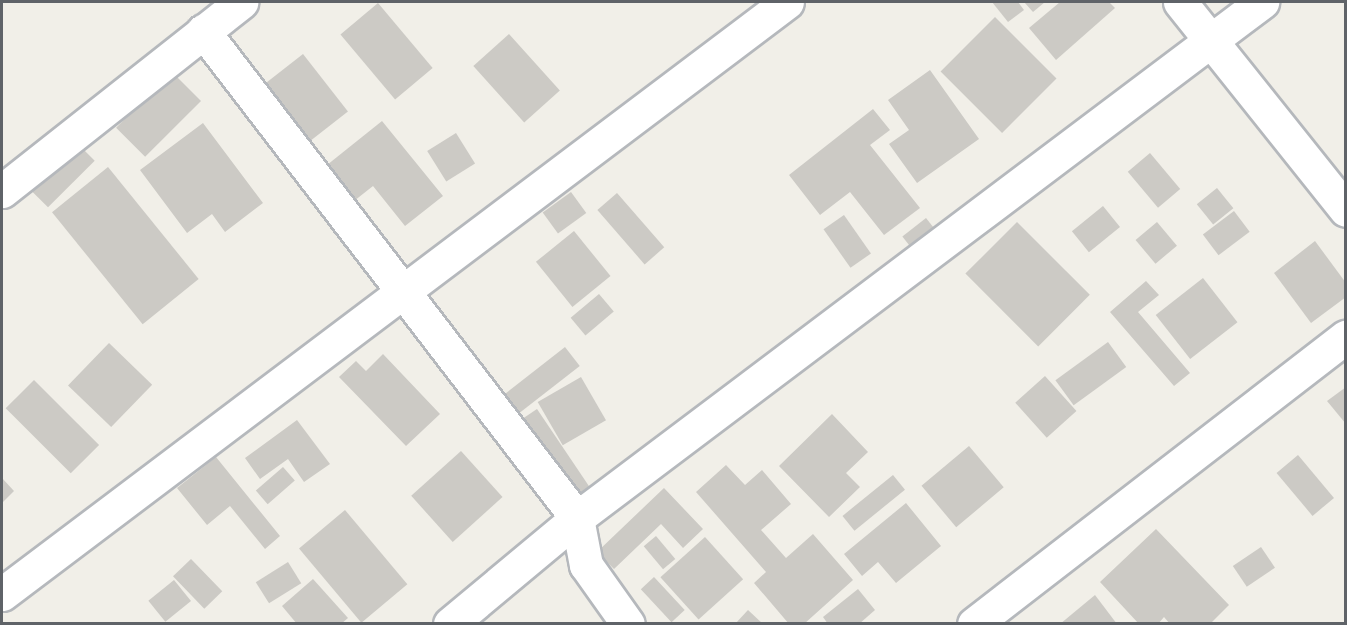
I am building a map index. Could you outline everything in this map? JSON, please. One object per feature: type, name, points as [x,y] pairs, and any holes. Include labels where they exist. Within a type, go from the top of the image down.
[{"type":"street","points":[[2,191],[240,2]]},
{"type":"street","points":[[2,594],[405,294],[787,2]]},
{"type":"street","points":[[1180,2],[1346,210]]},
{"type":"street","points":[[450,624],[577,518],[1262,2]]},
{"type":"street","points":[[203,31],[577,518],[586,566],[628,624]]},
{"type":"street","points":[[974,624],[1346,336]]},
{"type":"building","points":[[992,2],[1018,2],[1024,10],[1008,22]]},
{"type":"building","points":[[1024,2],[1045,2],[1033,12]]},
{"type":"building","points":[[1060,2],[1109,2],[1115,8],[1056,60],[1029,28]]},
{"type":"building","points":[[378,3],[433,68],[395,100],[340,34]]},
{"type":"building","points":[[995,17],[1057,79],[1002,133],[941,71]]},
{"type":"building","points":[[509,34],[560,90],[524,123],[473,66]]},
{"type":"building","points":[[303,54],[348,112],[298,150],[253,93]]},
{"type":"building","points":[[930,70],[979,139],[917,183],[889,144],[909,130],[888,100]]},
{"type":"building","points":[[172,72],[201,101],[145,157],[116,128]]},
{"type":"building","points":[[873,109],[890,130],[870,145],[920,208],[884,235],[850,192],[820,215],[789,175]]},
{"type":"building","points":[[382,121],[443,196],[405,226],[373,186],[335,216],[307,181]]},
{"type":"building","points":[[203,123],[263,203],[225,232],[212,214],[187,233],[140,170]]},
{"type":"building","points":[[456,133],[475,164],[446,182],[427,151]]},
{"type":"building","points":[[77,143],[95,161],[48,207],[30,190]]},
{"type":"building","points":[[1150,153],[1180,189],[1158,208],[1128,172]]},
{"type":"building","points":[[108,167],[199,279],[143,324],[52,212]]},
{"type":"building","points":[[1217,188],[1233,208],[1213,225],[1197,204]]},
{"type":"building","points":[[571,192],[586,213],[558,234],[543,213]]},
{"type":"building","points":[[617,193],[664,247],[645,264],[597,210]]},
{"type":"building","points":[[1103,206],[1120,227],[1089,252],[1072,231]]},
{"type":"building","points":[[1234,211],[1250,232],[1219,255],[1203,234]]},
{"type":"building","points":[[844,215],[871,254],[850,268],[824,229]]},
{"type":"building","points":[[926,218],[936,231],[912,249],[902,236]]},
{"type":"building","points":[[1017,222],[1090,295],[1038,346],[965,274]]},
{"type":"building","points":[[1157,222],[1177,246],[1155,264],[1136,240]]},
{"type":"building","points":[[574,231],[611,276],[572,307],[536,262]]},
{"type":"building","points":[[1315,241],[1346,283],[1346,297],[1311,323],[1274,273]]},
{"type":"building","points":[[1203,278],[1237,322],[1190,359],[1156,315]]},
{"type":"building","points":[[1146,281],[1159,295],[1138,312],[1190,373],[1174,386],[1110,312]]},
{"type":"building","points":[[599,294],[614,312],[585,335],[571,318]]},
{"type":"building","points":[[1108,342],[1126,367],[1074,405],[1055,380]]},
{"type":"building","points":[[109,343],[152,385],[111,427],[68,385]]},
{"type":"building","points":[[565,347],[580,366],[512,419],[497,400]]},
{"type":"building","points":[[383,354],[440,414],[406,446],[339,377],[356,361],[366,371]]},
{"type":"building","points":[[1045,376],[1076,411],[1047,438],[1015,403]]},
{"type":"building","points":[[581,377],[606,420],[563,445],[538,402]]},
{"type":"building","points":[[34,380],[99,445],[71,473],[6,408]]},
{"type":"building","points":[[1346,387],[1346,424],[1327,401]]},
{"type":"building","points":[[537,409],[591,489],[566,507],[511,426]]},
{"type":"building","points":[[832,414],[868,452],[846,473],[860,487],[829,517],[779,466]]},
{"type":"building","points":[[297,420],[330,464],[304,482],[288,459],[260,479],[245,458]]},
{"type":"building","points":[[969,446],[1004,487],[956,527],[922,486]]},
{"type":"building","points":[[461,451],[502,497],[453,542],[411,496]]},
{"type":"building","points":[[1298,455],[1334,498],[1313,516],[1277,473]]},
{"type":"building","points":[[216,457],[280,536],[265,549],[230,506],[207,525],[177,488]]},
{"type":"building","points":[[726,465],[745,485],[762,470],[791,504],[761,530],[786,558],[813,534],[853,580],[804,624],[789,624],[754,583],[766,572],[696,492]]},
{"type":"building","points":[[283,467],[295,481],[268,504],[256,491]]},
{"type":"building","points":[[893,475],[905,490],[854,531],[842,516]]},
{"type":"building","points":[[2,478],[14,491],[2,503]]},
{"type":"building","points":[[664,488],[703,529],[683,548],[661,524],[614,569],[597,552]]},
{"type":"building","points":[[906,503],[941,546],[896,583],[878,562],[862,576],[844,554]]},
{"type":"building","points":[[345,510],[407,584],[361,623],[299,549]]},
{"type":"building","points":[[1156,529],[1229,605],[1210,624],[1170,624],[1164,617],[1158,624],[1139,624],[1100,582]]},
{"type":"building","points":[[656,536],[675,559],[663,569],[644,546]]},
{"type":"building","points":[[705,537],[743,579],[699,620],[660,577]]},
{"type":"building","points":[[1261,547],[1275,568],[1247,587],[1233,566]]},
{"type":"building","points":[[191,559],[222,591],[204,609],[173,576]]},
{"type":"building","points":[[288,562],[301,583],[269,603],[256,582]]},
{"type":"building","points":[[654,577],[685,610],[672,622],[641,589]]},
{"type":"building","points":[[313,579],[348,618],[341,624],[297,624],[282,606]]},
{"type":"building","points":[[174,580],[191,601],[165,622],[148,601]]},
{"type":"building","points":[[858,589],[875,610],[859,624],[828,624],[823,617]]},
{"type":"building","points":[[1095,595],[1117,624],[1060,624]]},
{"type":"building","points":[[748,610],[763,624],[735,624]]}]
